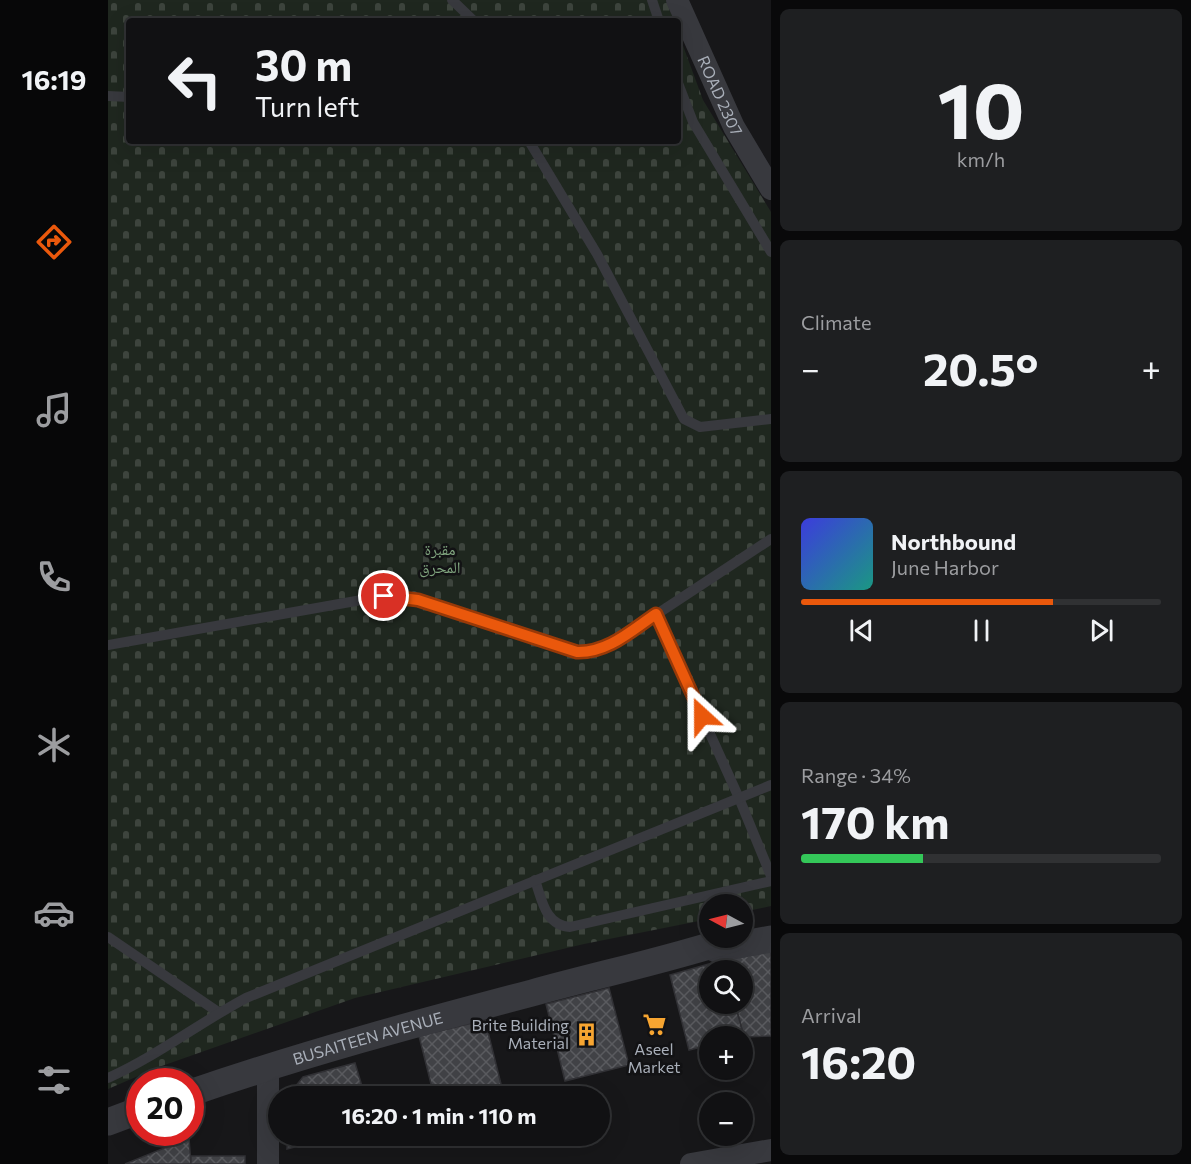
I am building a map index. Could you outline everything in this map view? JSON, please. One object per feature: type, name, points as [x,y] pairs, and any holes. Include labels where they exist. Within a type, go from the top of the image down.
[{"type":"street","name":"ROAD 2307","points":[[677,0],[734,127],[771,189]]},
{"type":"street","points":[[753,932],[771,926]]},
{"type":"street","name":"BUSAITEEN AVENUE","points":[[685,954],[771,939]]},
{"type":"street","name":"BUSAITEEN AVENUE","points":[[204,1088],[268,1066],[533,992],[704,948]]},
{"type":"street","points":[[268,1066],[268,1164]]},
{"type":"street","points":[[108,1122],[126,1115]]},
{"type":"street","points":[[691,1164],[771,1150]]},
{"type":"lane","points":[[452,0],[471,18]]},
{"type":"lane","points":[[652,0],[658,18]]},
{"type":"lane","points":[[108,96],[126,97]]},
{"type":"lane","points":[[681,98],[771,252]]},
{"type":"lane","points":[[531,144],[597,254],[684,419],[700,428],[771,419]]},
{"type":"lane","points":[[108,645],[391,596],[418,600],[565,650],[590,652],[607,647],[771,539]]},
{"type":"lane","points":[[656,614],[739,798],[771,876]]},
{"type":"lane","points":[[108,1078],[161,1052],[218,1012],[246,998],[771,784]]},
{"type":"lane","points":[[535,880],[551,920],[556,924],[570,927],[771,881]]},
{"type":"lane","points":[[108,937],[218,1012]]},
{"type":"green space","name":"مقبرة المحرق","points":[[108,0],[666,0],[673,18],[126,18],[126,144],[681,144],[681,40],[703,100],[771,212],[771,906],[753,910],[753,894],[699,894],[699,921],[584,944],[355,998],[157,1068],[126,1068],[126,1081],[108,1089]]},
{"type":"building","points":[[771,946],[771,1036],[753,1037],[753,1026],[741,1026],[738,1014],[753,1014],[753,960],[723,960]]},
{"type":"building","points":[[699,967],[699,1014],[738,1014],[741,1026],[699,1026],[699,1048],[689,1050],[670,975]]},
{"type":"building","name":"Brite Building Material","points":[[609,988],[629,1065],[565,1081],[546,1004]]},
{"type":"building","points":[[485,1020],[502,1086],[432,1086],[419,1036]]},
{"type":"building","points":[[355,1063],[362,1086],[296,1086],[303,1077]]},
{"type":"building","points":[[169,1146],[190,1146],[191,1164],[125,1164]]},
{"type":"building","points":[[191,1156],[245,1156],[245,1164],[191,1164]]},
{"type":"place","name":"Aseel Market","points":[[654,1024]]},
{"type":"place","name":"Brite Building Material","points":[[587,1034]]},
{"type":"route","points":[[384,596],[418,600],[565,650],[577,652],[590,652],[607,647],[656,614],[702,716]]}]
